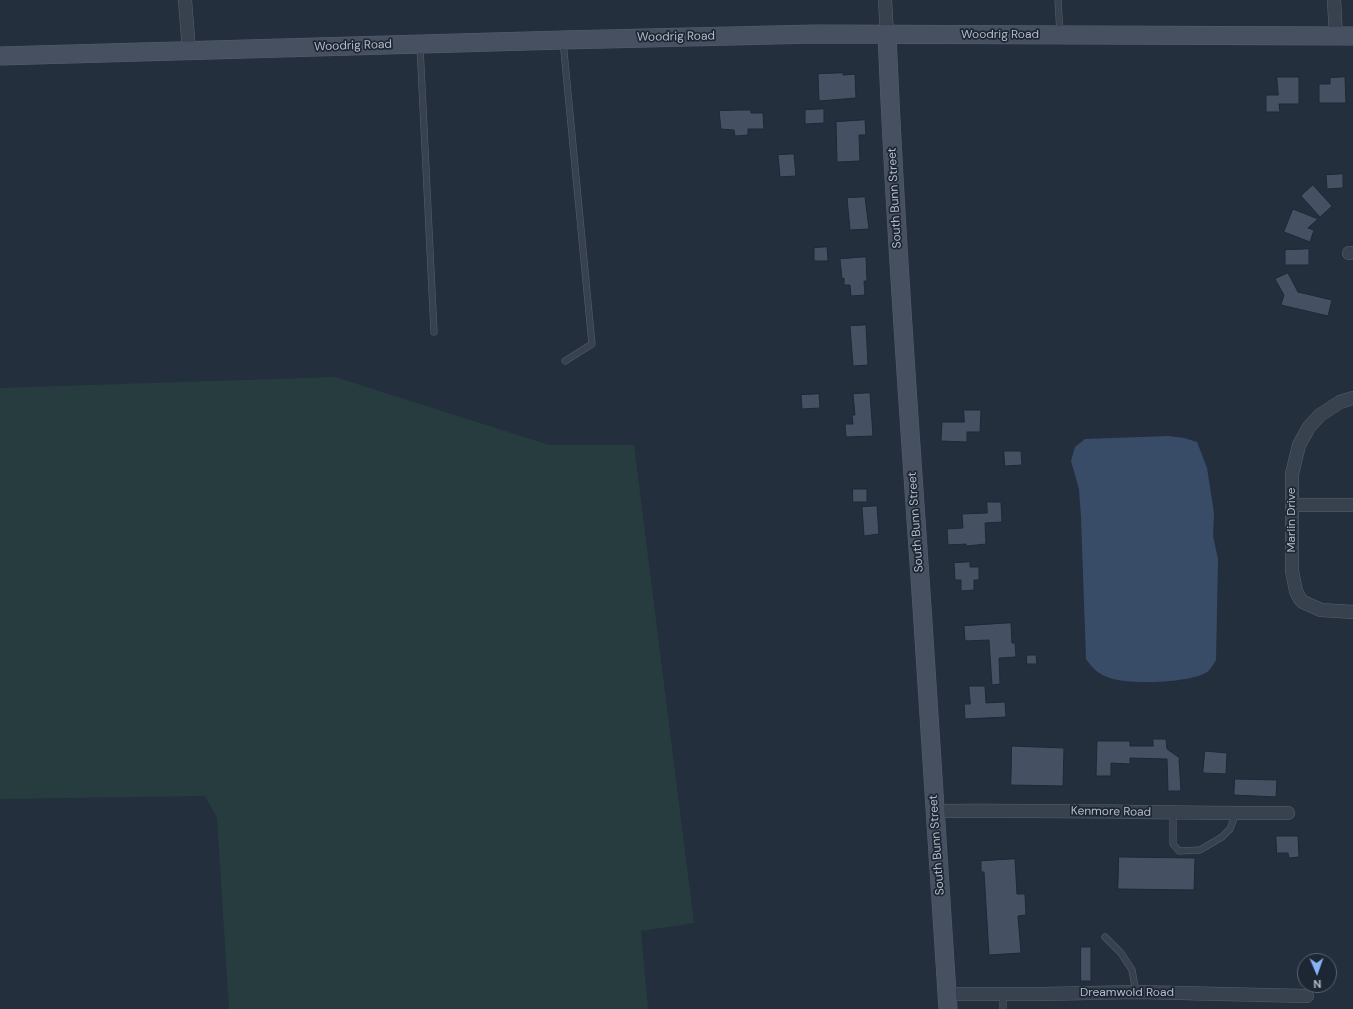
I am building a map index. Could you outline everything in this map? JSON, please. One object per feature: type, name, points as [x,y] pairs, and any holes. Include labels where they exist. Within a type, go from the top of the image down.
[{"type":"street","points":[[185,0],[189,51]]},
{"type":"street","points":[[885,0],[887,34]]},
{"type":"street","points":[[1334,0],[1345,36]]},
{"type":"street","name":"Woodrig Road","points":[[0,56],[815,34],[1345,36]]},
{"type":"street","name":"South Bunn Street","points":[[887,34],[905,367],[947,1001]]},
{"type":"street","name":"Marlin Drive","points":[[1353,398],[1340,402],[1320,415],[1309,427],[1299,445],[1292,474],[1292,571],[1293,582],[1300,599],[1314,608],[1321,610],[1353,612]]},
{"type":"street","points":[[1293,505],[1353,505]]},
{"type":"street","name":"Kenmore Road","points":[[935,811],[1288,813]]},
{"type":"street","name":"Dreamwold Road","points":[[947,1001],[1003,993],[1136,992],[1307,996]]},
{"type":"lane","points":[[1058,0],[1060,35]]},
{"type":"lane","points":[[562,40],[592,344],[565,361]]},
{"type":"lane","points":[[420,44],[434,332]]},
{"type":"lane","points":[[1173,813],[1173,844],[1179,851],[1190,851],[1200,850],[1222,837],[1230,829],[1236,813]]},
{"type":"lane","points":[[1105,937],[1121,953],[1132,970],[1136,992]]},
{"type":"lane","points":[[1003,993],[1003,1009]]},
{"type":"green space","points":[[335,377],[549,445],[634,445],[694,923],[641,931],[648,1009],[229,1009],[217,818],[205,796],[0,799],[0,388]]},
{"type":"water","points":[[1168,436],[1184,438],[1197,442],[1207,468],[1214,513],[1213,536],[1218,559],[1216,660],[1207,672],[1187,679],[1159,682],[1131,682],[1119,680],[1099,673],[1086,659],[1079,489],[1071,461],[1075,447],[1085,439]]},
{"type":"building","points":[[843,73],[843,75],[855,74],[856,98],[819,101],[818,74]]},
{"type":"building","points":[[1277,77],[1299,77],[1299,104],[1279,104],[1280,112],[1266,112],[1266,95],[1278,95]]},
{"type":"building","points":[[1345,77],[1346,103],[1319,103],[1319,84],[1330,84],[1330,78]]},
{"type":"building","points":[[824,109],[824,123],[805,124],[805,110]]},
{"type":"building","points":[[751,110],[751,113],[763,113],[764,129],[748,129],[748,135],[735,136],[734,130],[721,129],[719,111]]},
{"type":"building","points":[[865,120],[866,135],[859,135],[860,161],[837,162],[836,122]]},
{"type":"building","points":[[794,154],[796,176],[780,177],[778,155]]},
{"type":"building","points":[[1343,174],[1343,188],[1327,189],[1326,175]]},
{"type":"building","points":[[1313,185],[1332,206],[1320,217],[1301,196]]},
{"type":"building","points":[[865,197],[869,229],[850,230],[847,198]]},
{"type":"building","points":[[1293,209],[1318,219],[1308,228],[1314,230],[1310,242],[1284,232]]},
{"type":"building","points":[[827,247],[828,261],[814,261],[814,248]]},
{"type":"building","points":[[1309,249],[1309,265],[1285,265],[1285,250]]},
{"type":"building","points":[[866,257],[867,281],[864,281],[865,295],[851,296],[850,285],[844,285],[844,278],[842,279],[840,259]]},
{"type":"building","points":[[1288,273],[1298,292],[1332,300],[1328,316],[1281,305],[1284,295],[1275,279]]},
{"type":"building","points":[[866,325],[868,365],[853,366],[850,326]]},
{"type":"building","points":[[870,393],[873,436],[846,437],[845,424],[853,424],[852,415],[855,415],[853,394]]},
{"type":"building","points":[[819,394],[820,408],[802,409],[801,395]]},
{"type":"building","points":[[964,410],[981,410],[980,432],[967,432],[967,442],[941,441],[942,422],[964,422]]},
{"type":"building","points":[[1004,451],[1021,451],[1022,465],[1005,466]]},
{"type":"building","points":[[853,489],[867,489],[867,502],[853,502]]},
{"type":"building","points":[[987,502],[1001,502],[1002,522],[985,523],[986,544],[966,546],[966,544],[948,545],[947,529],[963,528],[962,514],[987,513]]},
{"type":"building","points":[[877,506],[879,534],[864,536],[862,507]]},
{"type":"building","points":[[970,562],[970,567],[979,567],[979,580],[974,580],[974,590],[961,591],[961,580],[955,580],[954,563]]},
{"type":"building","points":[[1011,623],[1012,643],[1015,643],[1016,657],[999,658],[1000,684],[992,685],[989,640],[965,641],[964,626]]},
{"type":"building","points":[[1027,655],[1036,655],[1037,664],[1027,664]]},
{"type":"building","points":[[969,686],[985,686],[986,703],[1005,702],[1006,717],[965,719],[964,704],[970,704]]},
{"type":"building","points":[[1153,739],[1166,739],[1167,749],[1181,759],[1179,759],[1181,791],[1168,791],[1167,759],[1130,758],[1130,764],[1111,763],[1111,776],[1096,776],[1097,741],[1130,741],[1130,746],[1153,746]]},
{"type":"building","points":[[1012,746],[1064,748],[1063,786],[1011,785]]},
{"type":"building","points":[[1205,751],[1227,753],[1226,774],[1203,773]]},
{"type":"building","points":[[1235,779],[1277,780],[1276,797],[1234,795]]},
{"type":"building","points":[[1276,836],[1298,836],[1299,857],[1289,858],[1288,853],[1277,853]]},
{"type":"building","points":[[1119,857],[1195,858],[1194,890],[1118,889]]},
{"type":"building","points":[[1015,859],[1017,894],[1025,894],[1026,915],[1018,916],[1021,953],[989,955],[984,872],[981,872],[981,861]]},
{"type":"building","points":[[1081,947],[1091,947],[1091,981],[1081,981]]}]
